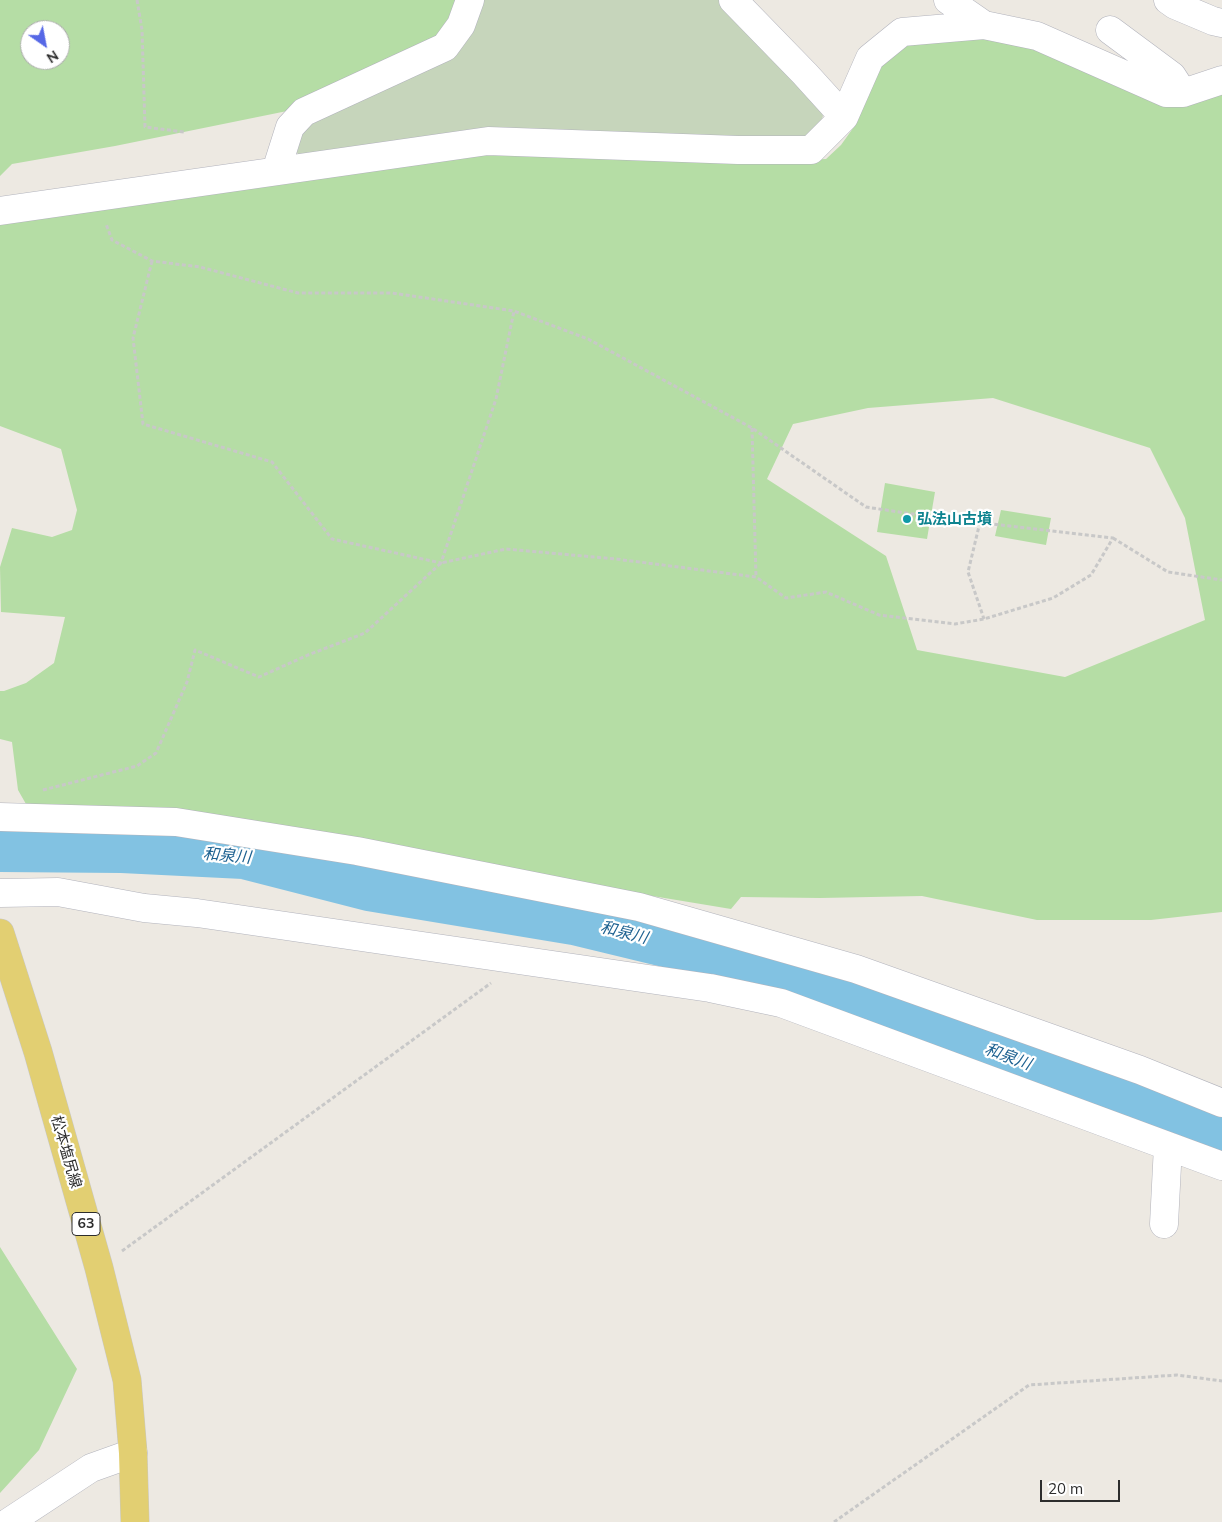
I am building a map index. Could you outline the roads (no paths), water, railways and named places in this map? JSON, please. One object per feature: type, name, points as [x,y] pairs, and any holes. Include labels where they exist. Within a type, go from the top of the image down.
[{"type":"main road","name":"松本塩尻線","points":[[0,932],[38,1052],[99,1268],[127,1380],[134,1452],[135,1522]]},
{"type":"street","points":[[276,171],[290,126],[304,112],[445,47],[461,25],[470,0]]},
{"type":"street","points":[[733,0],[844,116]]},
{"type":"street","points":[[948,0],[984,25]]},
{"type":"street","points":[[1168,0],[1205,18],[1222,23]]},
{"type":"street","points":[[0,210],[488,141],[738,150],[812,150],[844,116],[870,58],[902,32],[984,25],[1037,36],[1166,93],[1183,94],[1222,80]]},
{"type":"street","points":[[1110,30],[1172,76],[1183,94]]},
{"type":"street","points":[[0,817],[176,822],[357,851],[639,907],[856,969],[1140,1070],[1222,1103]]},
{"type":"street","points":[[0,894],[58,892],[144,908],[197,913],[710,988],[781,1003],[1222,1166]]},
{"type":"street","points":[[1164,1224],[1168,1146]]},
{"type":"street","points":[[9,1522],[91,1468],[134,1452]]},
{"type":"waterway","name":"和泉川","points":[[0,848],[122,849],[244,855],[369,887],[574,921],[797,975],[1001,1055],[1142,1102],[1222,1133]]},
{"type":"place","name":"弘法山古墳","points":[[907,519]]}]
